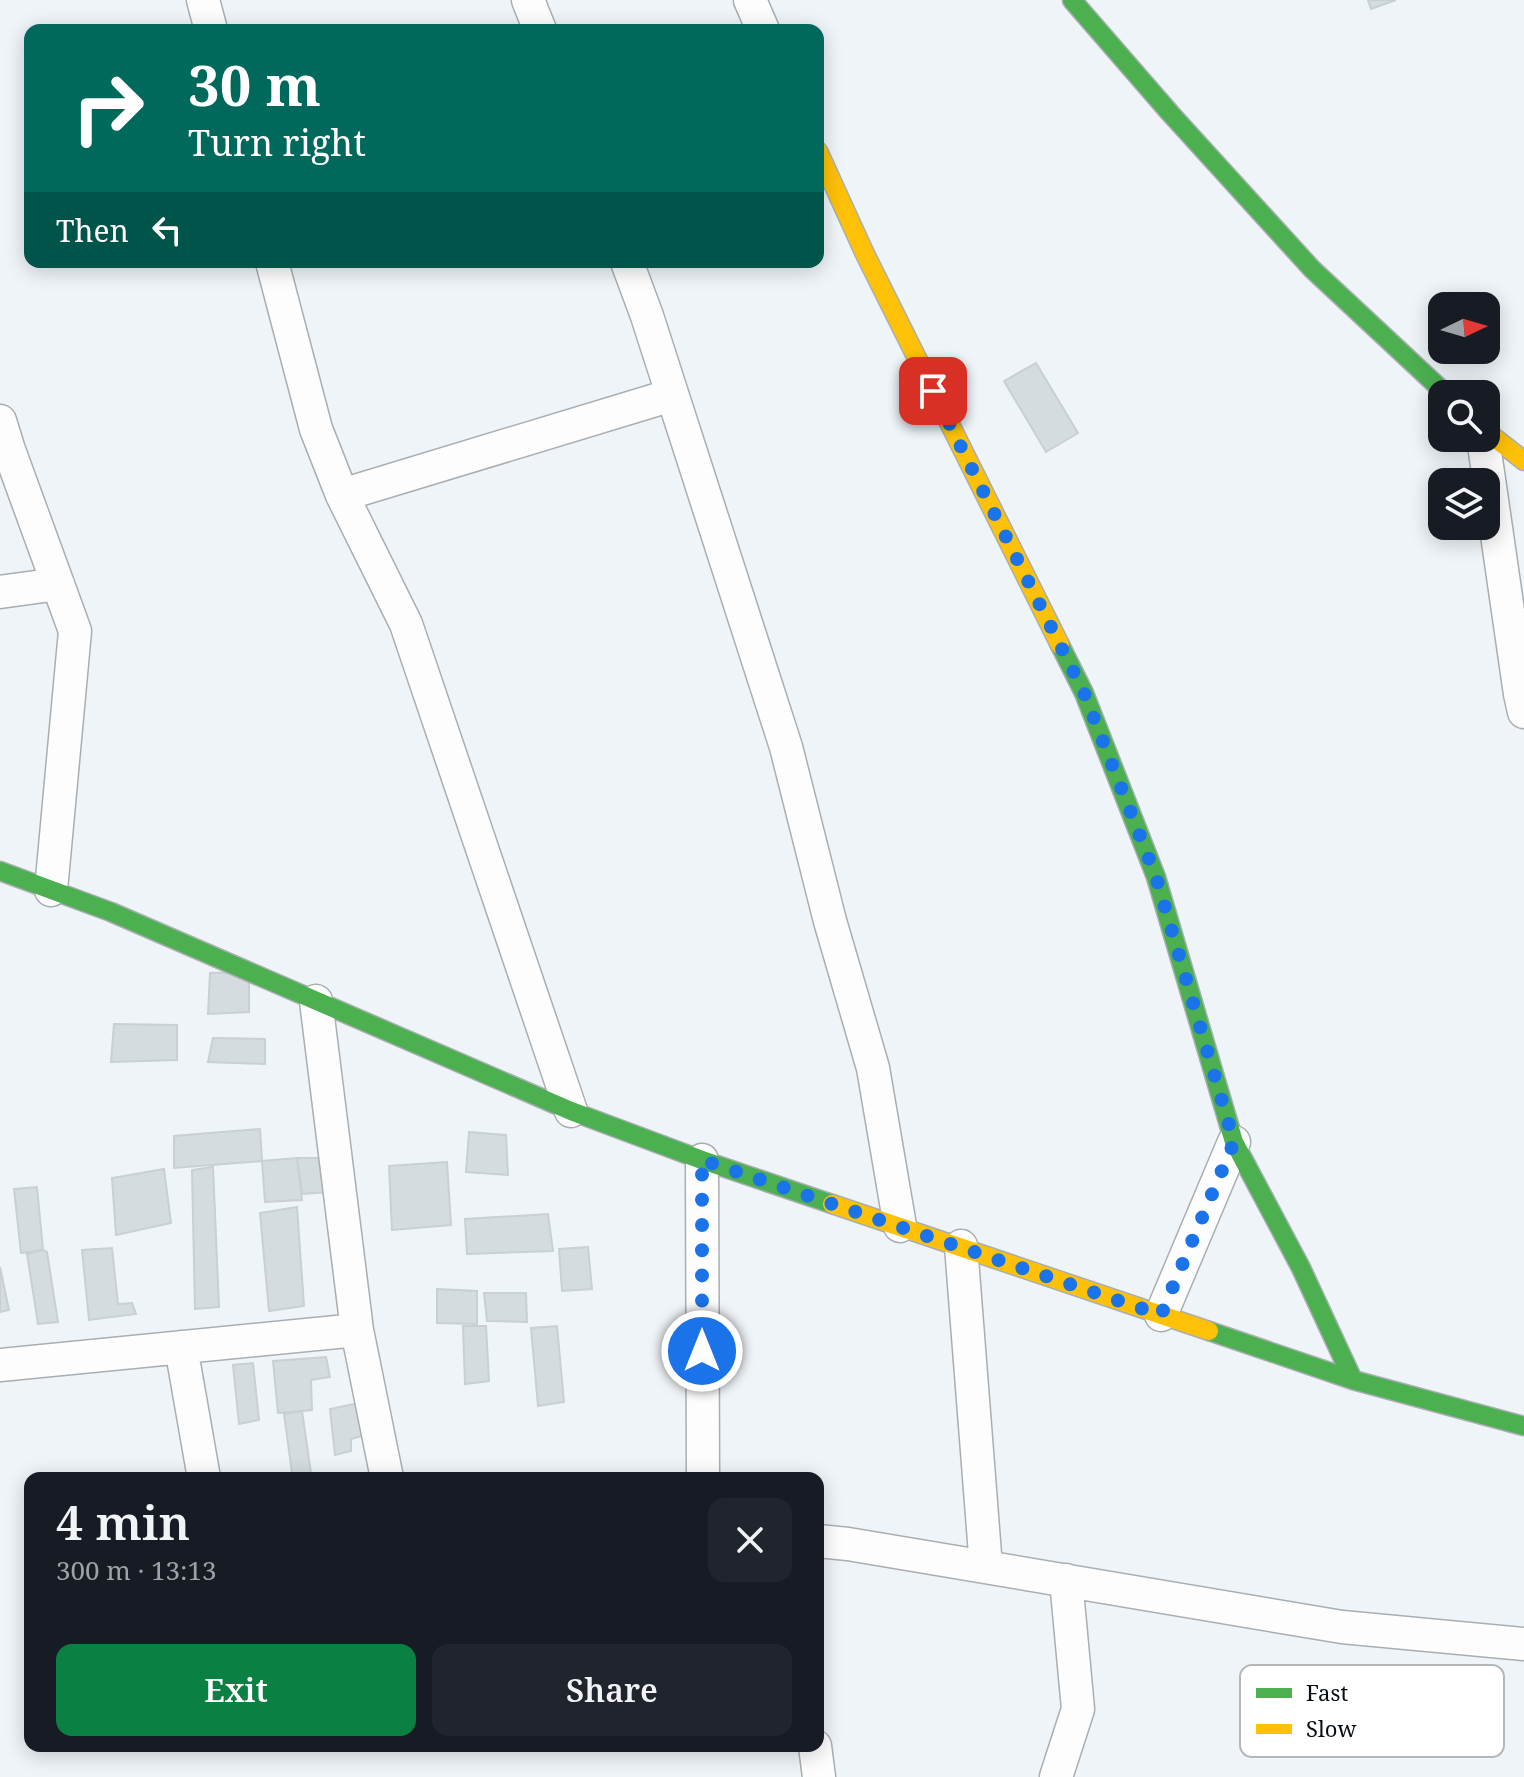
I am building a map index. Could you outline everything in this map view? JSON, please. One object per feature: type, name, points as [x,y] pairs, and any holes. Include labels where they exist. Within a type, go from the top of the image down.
[{"type":"street","points":[[203,0],[209,24]]},
{"type":"street","points":[[528,0],[538,24]]},
{"type":"street","points":[[750,0],[760,24]]},
{"type":"street","points":[[1072,0],[1312,269],[1431,380]]},
{"type":"street","points":[[824,164],[865,254],[1084,693],[1156,877],[1234,1142],[1301,1268],[1353,1380]]},
{"type":"street","points":[[274,268],[316,429],[342,495],[406,624],[571,1111]]},
{"type":"street","points":[[629,268],[786,747],[830,921],[873,1068],[900,1226]]},
{"type":"street","points":[[342,495],[672,395]]},
{"type":"street","points":[[3,441],[75,631],[51,890]]},
{"type":"street","points":[[1500,442],[1524,461]]},
{"type":"street","points":[[1485,452],[1524,712]]},
{"type":"street","points":[[0,592],[58,584]]},
{"type":"street","points":[[0,871],[111,912],[571,1111],[702,1160],[1353,1380],[1524,1426]]},
{"type":"street","points":[[316,1001],[357,1330],[386,1472]]},
{"type":"street","points":[[1161,1315],[1234,1142]]},
{"type":"street","points":[[702,1160],[703,1472]]},
{"type":"street","points":[[961,1246],[986,1567]]},
{"type":"street","points":[[0,1365],[357,1330]]},
{"type":"street","points":[[181,1347],[203,1472]]},
{"type":"street","points":[[824,1542],[1342,1627],[1524,1644]]},
{"type":"street","points":[[1056,1777],[1078,1709],[1066,1580]]},
{"type":"street","points":[[816,1752],[819,1777]]},
{"type":"building","points":[[1368,0],[1396,0],[1371,9]]},
{"type":"building","points":[[1036,363],[1078,433],[1046,452],[1004,381]]},
{"type":"building","points":[[249,972],[249,1012],[208,1014],[210,973]]},
{"type":"building","points":[[114,1024],[177,1025],[177,1060],[111,1062]]},
{"type":"building","points":[[213,1038],[265,1039],[265,1064],[208,1062]]},
{"type":"building","points":[[260,1129],[262,1161],[174,1168],[174,1136]]},
{"type":"building","points":[[469,1132],[506,1135],[508,1175],[466,1172]]},
{"type":"building","points":[[297,1158],[302,1200],[265,1202],[262,1161]]},
{"type":"building","points":[[297,1158],[329,1158],[330,1192],[302,1194]]},
{"type":"building","points":[[447,1162],[451,1225],[392,1230],[389,1166]]},
{"type":"building","points":[[213,1167],[219,1307],[195,1309],[192,1170]]},
{"type":"building","points":[[164,1169],[171,1223],[116,1235],[112,1178]]},
{"type":"building","points":[[37,1187],[43,1250],[21,1253],[14,1189]]},
{"type":"building","points":[[297,1207],[304,1306],[269,1311],[260,1213]]},
{"type":"building","points":[[548,1214],[553,1251],[467,1254],[465,1219]]},
{"type":"building","points":[[588,1247],[592,1289],[562,1291],[559,1249]]},
{"type":"building","points":[[112,1248],[118,1304],[132,1303],[136,1314],[89,1320],[82,1250]]},
{"type":"building","points":[[47,1252],[58,1322],[38,1324],[27,1254]]},
{"type":"building","points":[[0,1267],[9,1310],[0,1312]]},
{"type":"building","points":[[437,1289],[477,1291],[477,1324],[437,1323]]},
{"type":"building","points":[[484,1293],[526,1293],[527,1322],[487,1321]]},
{"type":"building","points":[[463,1326],[486,1326],[489,1381],[465,1384]]},
{"type":"building","points":[[557,1326],[564,1402],[538,1406],[531,1328]]},
{"type":"building","points":[[326,1357],[330,1377],[311,1380],[312,1410],[278,1413],[273,1361]]},
{"type":"building","points":[[253,1363],[259,1420],[239,1424],[233,1365]]},
{"type":"building","points":[[359,1403],[362,1436],[351,1439],[351,1451],[335,1455],[330,1409]]},
{"type":"building","points":[[302,1411],[311,1472],[292,1472],[284,1414]]},
{"type":"traffic: fast","points":[[1072,0],[1312,269],[1431,380]]},
{"type":"traffic: fast","points":[[1060,645],[1084,693],[1156,877],[1234,1142],[1301,1268],[1353,1380]]},
{"type":"traffic: fast","points":[[0,871],[111,912],[571,1111],[832,1204]]},
{"type":"traffic: fast","points":[[1209,1331],[1353,1380],[1524,1426]]},
{"type":"traffic: slow","points":[[824,164],[865,254],[1060,645]]},
{"type":"traffic: slow","points":[[1500,442],[1524,461]]},
{"type":"traffic: slow","points":[[832,1204],[1209,1331]]},
{"type":"route","points":[[702,1351],[702,1160],[1161,1315],[1234,1142],[1156,877],[1084,693],[933,391]]}]
